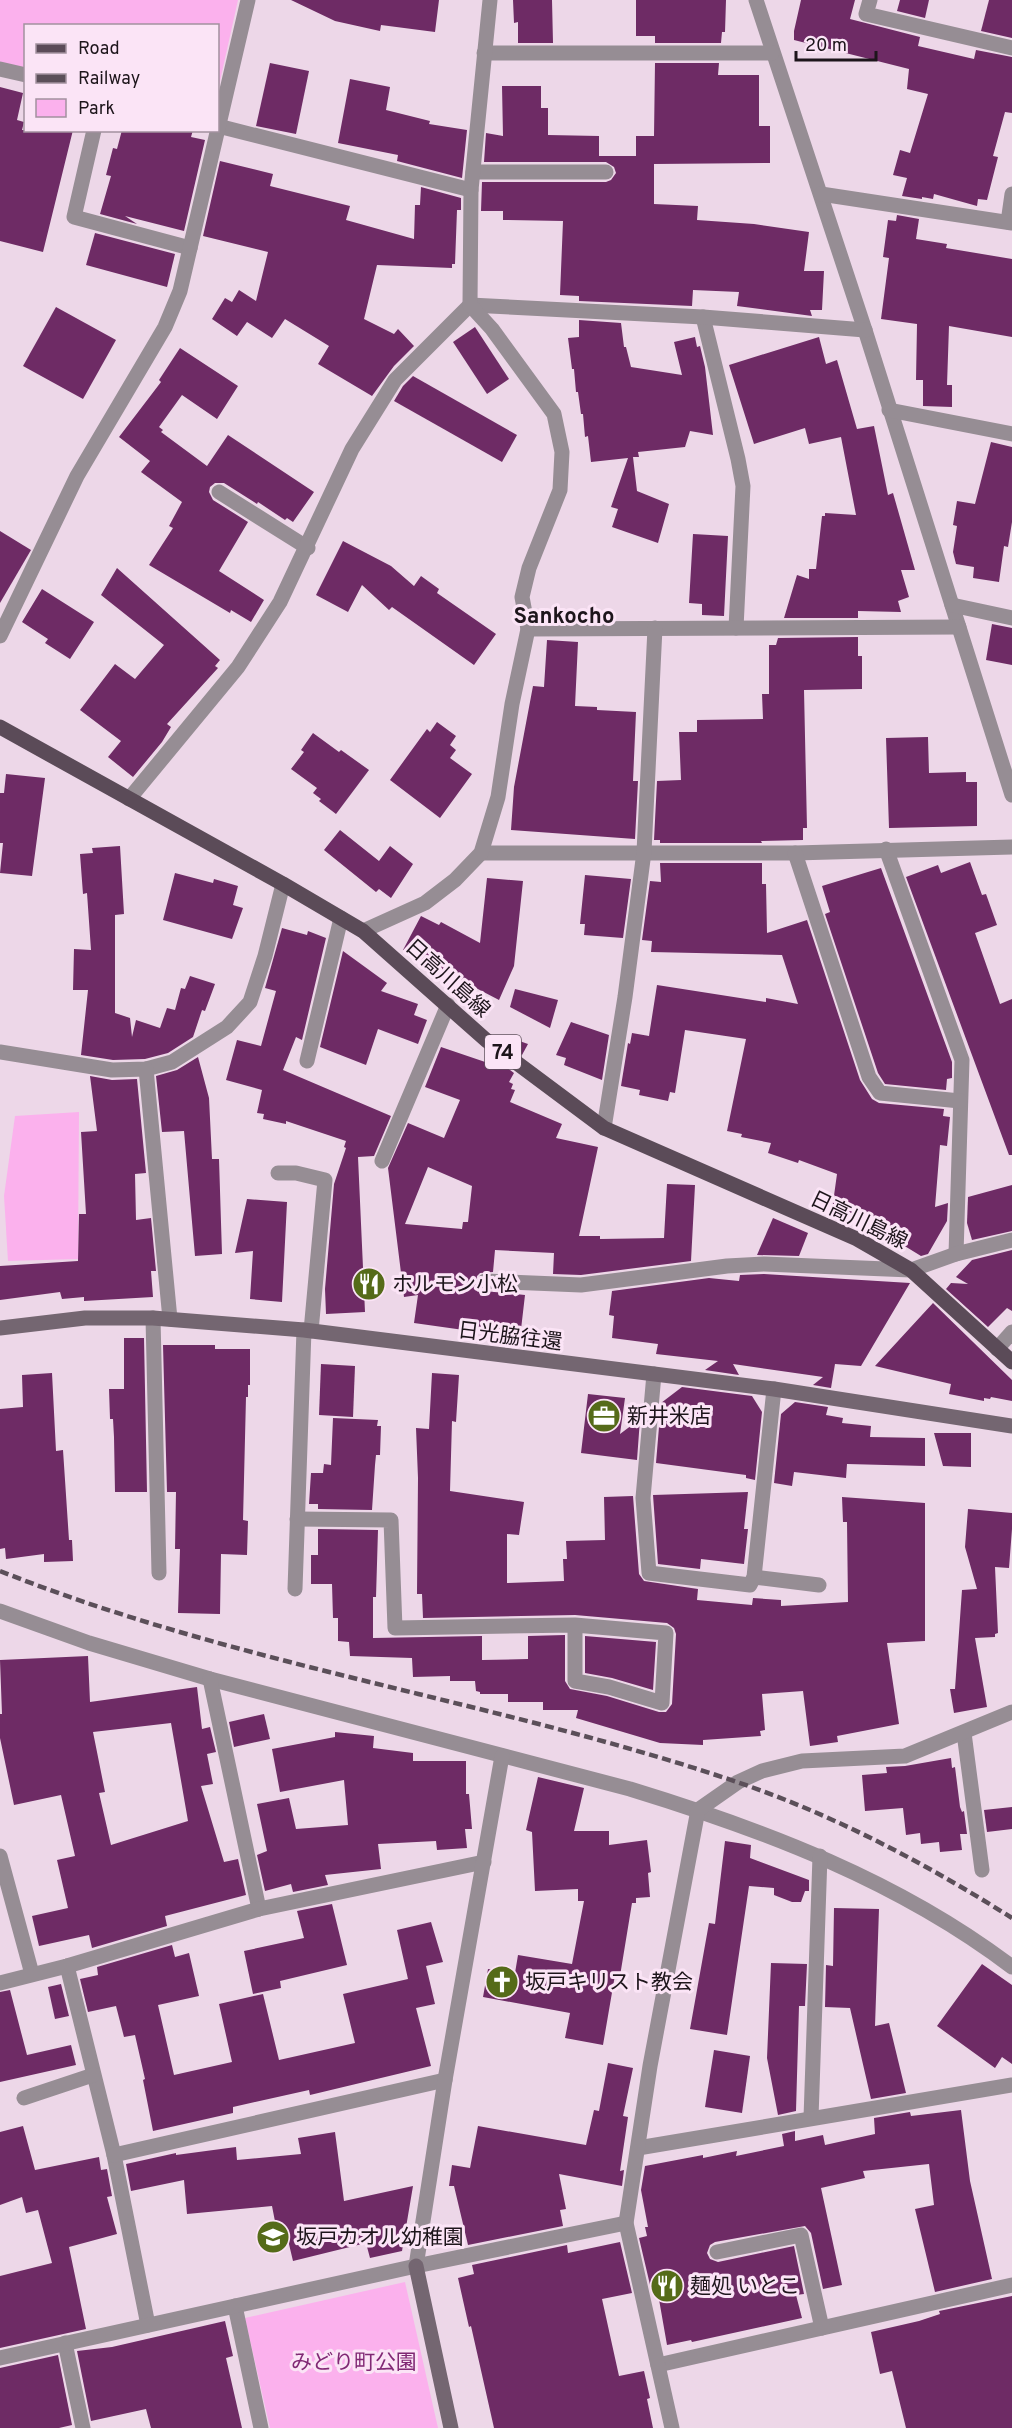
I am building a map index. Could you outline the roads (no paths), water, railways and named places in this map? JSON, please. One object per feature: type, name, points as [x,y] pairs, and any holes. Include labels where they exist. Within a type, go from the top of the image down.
[{"type":"main road","name":"日高川島線","points":[[0,727],[363,931],[486,1040],[604,1128],[857,1239],[912,1270],[1012,1362]]},
{"type":"street","points":[[219,122],[248,0]]},
{"type":"street","points":[[363,931],[425,903],[455,880],[481,853],[498,797],[512,704],[528,629],[522,597],[529,568],[560,490],[562,452],[554,414],[492,330],[470,305],[472,172],[490,0]]},
{"type":"street","points":[[756,0],[821,194],[959,627],[1009,773],[1012,795]]},
{"type":"street","points":[[870,0],[866,14],[1012,48]]},
{"type":"street","points":[[484,53],[772,53]]},
{"type":"street","points":[[0,69],[24,75]]},
{"type":"street","points":[[219,126],[471,190]]},
{"type":"street","points":[[94,132],[74,217],[190,248]]},
{"type":"street","points":[[0,636],[77,476],[165,327],[180,291],[217,132]]},
{"type":"street","points":[[472,172],[606,172]]},
{"type":"street","points":[[821,194],[1010,223],[1012,194]]},
{"type":"street","points":[[129,799],[238,668],[280,602],[308,548],[329,495],[352,449],[395,380],[470,305],[703,317],[865,330]]},
{"type":"street","points":[[703,317],[738,459],[742,486],[736,628]]},
{"type":"street","points":[[889,410],[1012,434]]},
{"type":"street","points":[[219,492],[308,548]]},
{"type":"street","points":[[952,605],[1012,618]]},
{"type":"street","points":[[528,629],[541,627],[959,627]]},
{"type":"street","points":[[604,1128],[625,997],[644,852],[655,628]]},
{"type":"street","points":[[481,853],[795,853],[1012,847]]},
{"type":"street","points":[[886,849],[962,1060],[956,1254]]},
{"type":"street","points":[[795,853],[869,1077],[880,1093],[960,1101]]},
{"type":"street","points":[[0,1052],[112,1070],[147,1070],[172,1062],[227,1027],[250,1002],[265,957],[283,884]]},
{"type":"street","points":[[307,1061],[341,918]]},
{"type":"street","points":[[382,1161],[448,1005]]},
{"type":"street","points":[[147,1070],[170,1319]]},
{"type":"street","points":[[278,1173],[296,1173],[326,1180],[307,1331],[295,1589]]},
{"type":"street","points":[[485,1281],[581,1285],[718,1267],[764,1264],[912,1270],[956,1254],[1012,1239]]},
{"type":"street","name":"日光脇往還","points":[[0,1328],[85,1318],[153,1318],[307,1331],[774,1389],[1012,1426]]},
{"type":"street","points":[[153,1318],[159,1573]]},
{"type":"street","points":[[998,1349],[1012,1332]]},
{"type":"street","points":[[654,1374],[643,1498],[649,1573],[750,1585],[754,1577],[774,1389]]},
{"type":"street","points":[[297,1519],[392,1520],[395,1628],[575,1625],[666,1633],[662,1703],[609,1687],[575,1681],[575,1625]]},
{"type":"street","points":[[754,1577],[819,1585]]},
{"type":"street","points":[[0,1611],[89,1643],[210,1679],[630,1789],[698,1810],[820,1856],[887,1889],[959,1930],[1012,1967]]},
{"type":"street","points":[[210,1679],[259,1909]]},
{"type":"street","points":[[672,2428],[626,2223],[650,2066],[698,1810],[738,1782],[762,1771],[802,1761],[904,1756],[964,1734],[1012,1712]]},
{"type":"street","points":[[964,1734],[981,1870]]},
{"type":"street","points":[[452,2428],[416,2266],[445,2080],[502,1756]]},
{"type":"street","points":[[0,1856],[32,1974]]},
{"type":"street","points":[[811,2118],[820,1856]]},
{"type":"street","points":[[0,1983],[67,1966],[259,1909],[484,1862]]},
{"type":"street","points":[[67,1966],[114,2155],[148,2325]]},
{"type":"street","points":[[24,2098],[93,2075]]},
{"type":"street","points":[[114,2155],[445,2080]]},
{"type":"street","points":[[638,2148],[1012,2085]]},
{"type":"street","points":[[0,2358],[416,2266],[626,2223]]},
{"type":"street","points":[[717,2253],[801,2235],[822,2328]]},
{"type":"street","points":[[658,2365],[1012,2284]]},
{"type":"street","points":[[235,2306],[261,2428]]},
{"type":"street","points":[[65,2343],[83,2428]]},
{"type":"railway","points":[[0,1571],[90,1604],[182,1633],[553,1728],[646,1753],[737,1782],[844,1825],[946,1878],[1012,1918]]},
{"type":"place","name":"ホルモン小松","points":[[369,1284]]},
{"type":"place","name":"新井米店","points":[[604,1416]]},
{"type":"place","name":"坂戸キリスト教会","points":[[502,1982]]},
{"type":"place","name":"坂戸カオル幼稚園","points":[[273,2237]]},
{"type":"place","name":"麺処 いとこ","points":[[667,2286]]},
{"type":"district","name":"Sankocho","points":[[564,615]]},
{"type":"park label","name":"みどり町公園","points":[[354,2362]]}]
